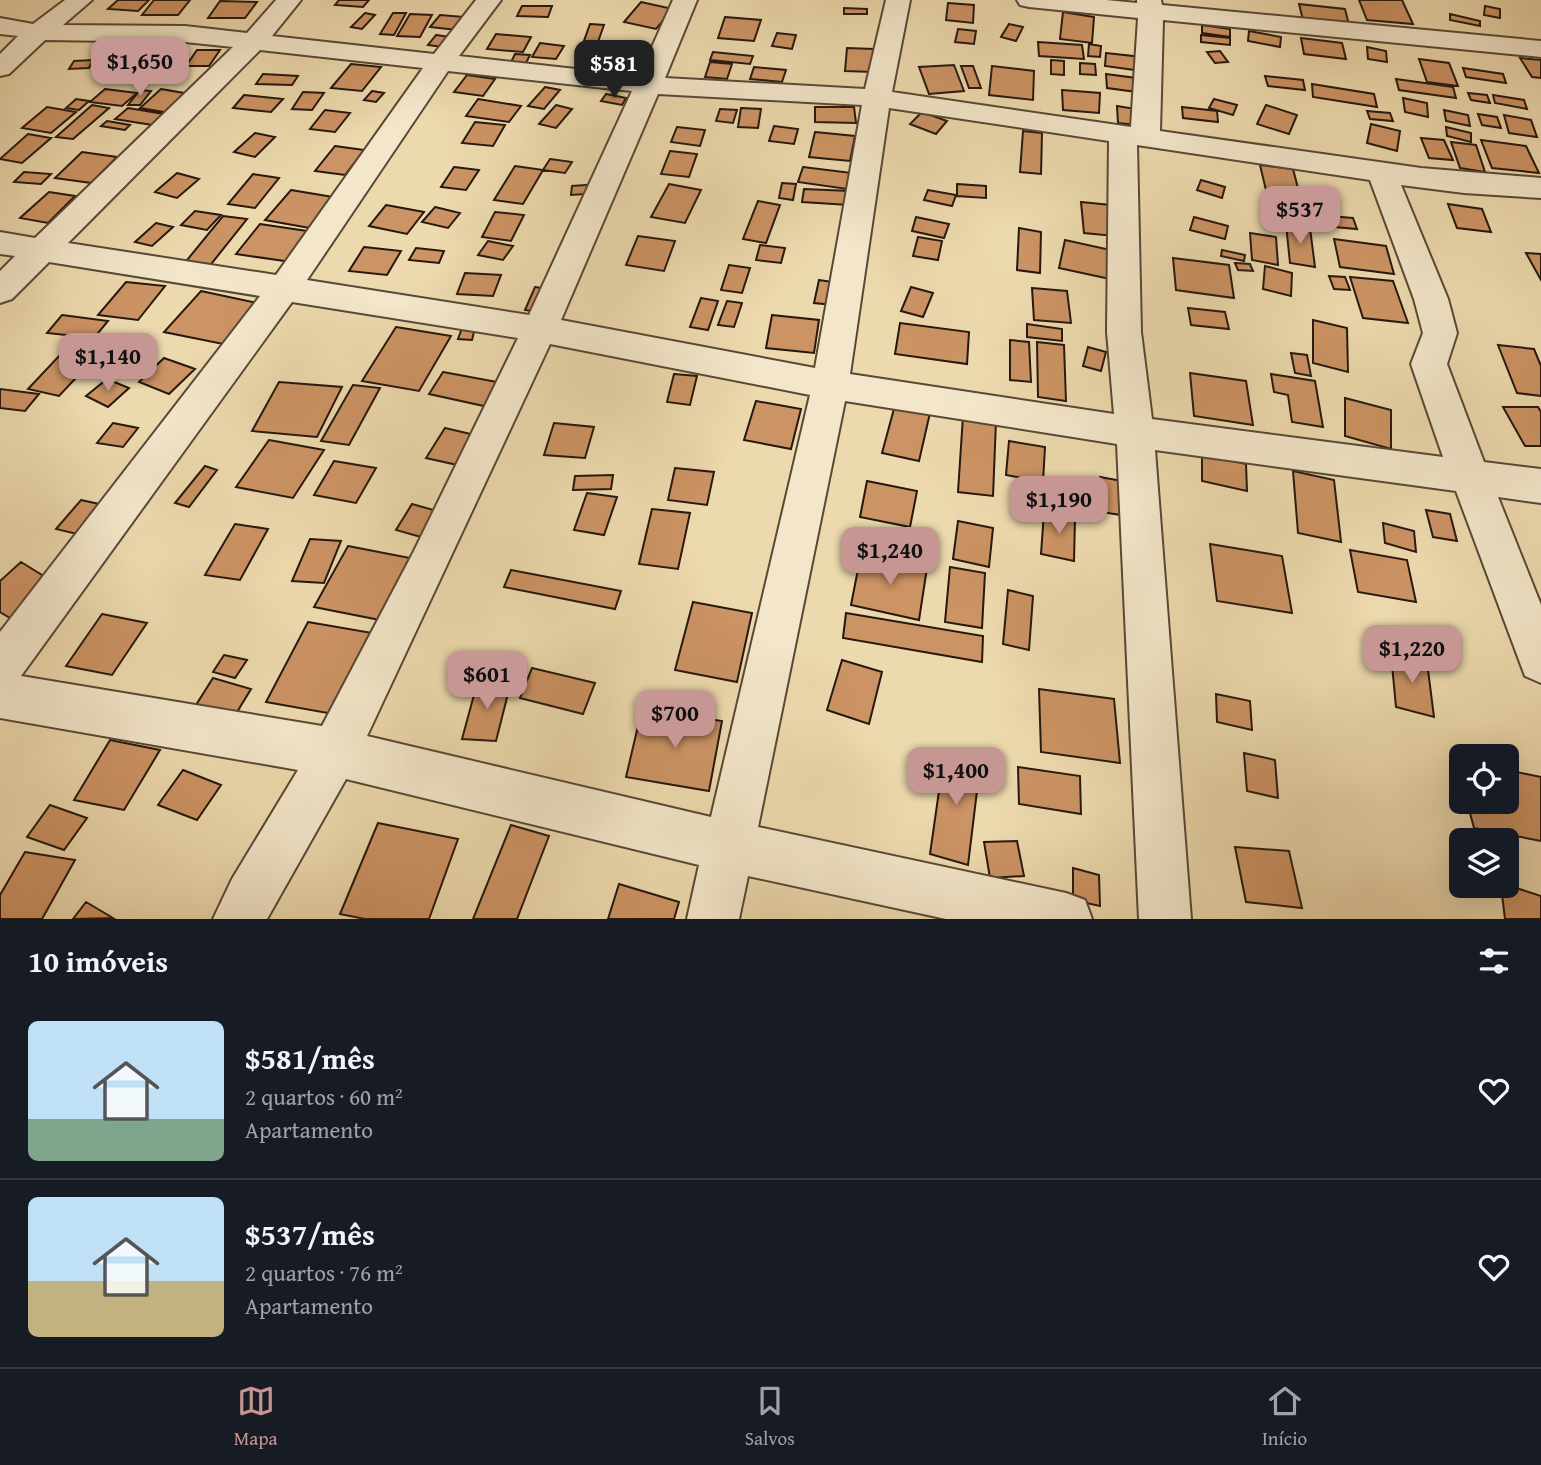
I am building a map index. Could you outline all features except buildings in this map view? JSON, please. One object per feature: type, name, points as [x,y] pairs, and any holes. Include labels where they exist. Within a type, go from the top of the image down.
[{"type":"street","points":[[0,68],[38,32],[80,0]]},
{"type":"street","points":[[0,291],[254,41],[289,0]]},
{"type":"street","points":[[0,668],[283,290],[440,63],[470,28],[489,0]]},
{"type":"street","points":[[239,919],[334,752],[452,516],[539,329],[685,0]]},
{"type":"street","points":[[713,919],[830,385],[877,98],[898,0]]},
{"type":"street","points":[[1029,0],[1150,7],[1541,49]]},
{"type":"street","points":[[1150,7],[1134,136],[1124,332],[1135,432],[1165,919]]},
{"type":"street","points":[[0,26],[38,32],[185,34],[648,85],[877,98],[1464,183],[1541,188]]},
{"type":"street","points":[[1381,171],[1432,299],[1440,333],[1429,364],[1541,661]]},
{"type":"street","points":[[0,243],[539,329],[830,385],[1135,432],[1541,486]]},
{"type":"street","points":[[0,695],[334,752],[727,846],[1066,919]]}]
